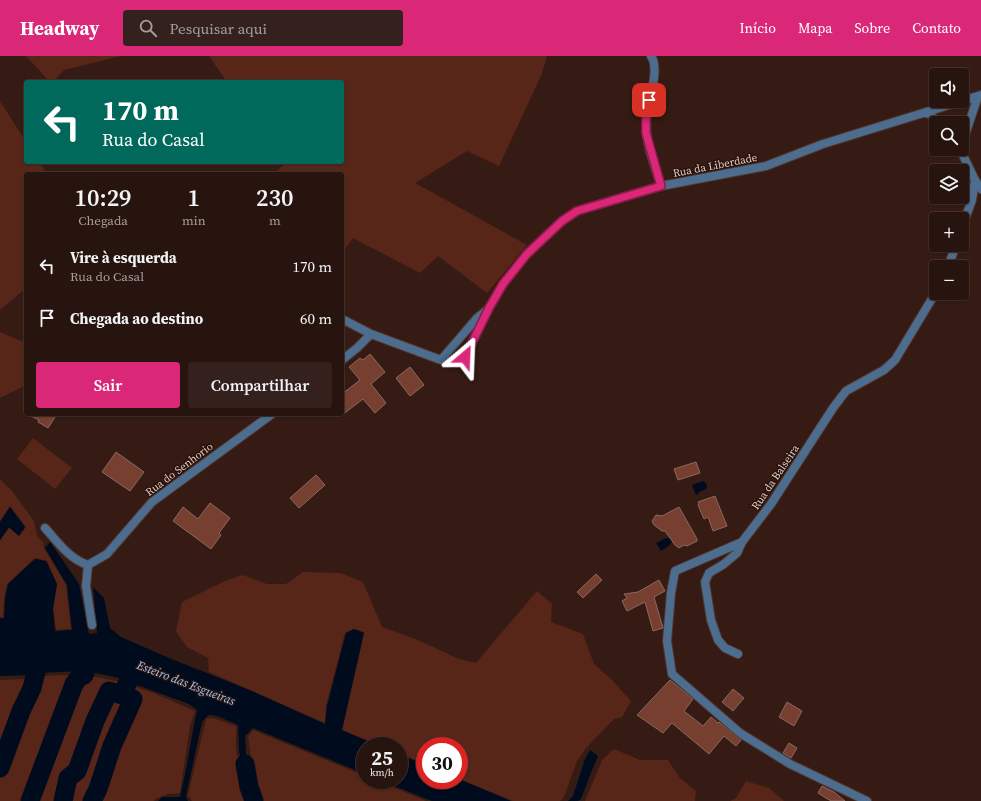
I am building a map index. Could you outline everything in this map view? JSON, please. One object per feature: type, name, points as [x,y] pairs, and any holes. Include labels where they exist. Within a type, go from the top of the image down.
[{"type":"street","points":[[651,56],[654,60],[655,72],[646,114],[646,133],[661,186]]},
{"type":"street","points":[[969,124],[979,96]]},
{"type":"street","name":"Rua da Liberdade","points":[[344,320],[370,334],[441,360],[456,362],[462,361],[503,284],[527,254],[562,221],[577,211],[661,186],[766,166],[823,144],[979,96]]},
{"type":"street","points":[[926,112],[931,116]]},
{"type":"street","points":[[963,156],[981,189]]},
{"type":"street","points":[[968,212],[972,200],[975,180]]},
{"type":"street","name":"Rua da Balseira","points":[[867,801],[790,764],[740,733],[672,674],[667,641],[671,594],[675,571],[742,542],[771,504],[846,390],[884,370],[895,360],[931,300]]},
{"type":"street","name":"Rua da Liberdade","points":[[441,360],[477,318],[489,308]]},
{"type":"street","points":[[344,358],[357,348],[370,334]]},
{"type":"street","name":"Rua do Senhorio","points":[[88,565],[107,554],[152,502],[269,416]]},
{"type":"street","points":[[44,528],[72,558],[78,562],[88,565],[86,586],[92,625]]},
{"type":"street","points":[[738,654],[725,648],[718,640],[711,620],[705,582],[709,573],[724,564],[737,553],[742,542]]},
{"type":"shaded area","points":[[26,56],[121,56],[64,70],[55,80],[48,80]]},
{"type":"shaded area","points":[[209,56],[547,56],[541,76],[499,166],[467,151],[415,183],[527,245],[487,293],[438,256],[420,273],[353,238],[344,250],[344,172],[276,172],[282,164],[344,164],[344,80],[226,80]]},
{"type":"shaded area","points":[[0,101],[24,139],[24,164],[40,164],[46,172],[24,172],[24,290],[0,310]]},
{"type":"shaded area","points":[[0,332],[24,342],[24,386],[0,398]]},
{"type":"shaded area","points":[[33,438],[72,468],[55,489],[17,459]]},
{"type":"shaded area","points":[[0,479],[12,491],[34,521],[37,536],[44,543],[44,548],[66,585],[71,629],[56,630],[53,609],[57,584],[47,561],[35,558],[7,584],[4,599],[3,618],[0,617],[0,541],[9,528],[19,536],[26,527],[10,506],[0,521]]},
{"type":"shaded area","points":[[303,572],[340,573],[363,582],[382,627],[418,640],[459,659],[476,663],[537,591],[552,604],[551,622],[583,634],[594,664],[612,680],[631,701],[622,717],[614,719],[586,748],[577,761],[564,797],[560,801],[513,801],[468,783],[468,737],[416,737],[416,760],[408,757],[408,737],[359,737],[342,730],[364,632],[354,629],[345,633],[326,706],[325,723],[209,672],[208,658],[187,647],[176,632],[182,602],[227,580],[243,575],[267,584],[286,584]]},
{"type":"shaded area","points":[[41,676],[91,676],[117,681],[117,687],[121,698],[136,687],[195,711],[190,726],[180,793],[168,794],[155,799],[154,801],[0,801],[0,680],[25,679],[27,689],[34,689]]},
{"type":"shaded area","points":[[213,718],[236,726],[236,749],[244,789],[254,791],[255,786],[248,737],[253,730],[356,772],[356,789],[397,789],[426,801],[192,801],[188,795],[206,719]]},
{"type":"shaded area","points":[[614,749],[640,760],[668,760],[679,777],[696,791],[695,801],[585,801],[602,760]]},
{"type":"shaded area","points":[[746,781],[769,788],[784,801],[730,801],[736,798]]},
{"type":"water","points":[[703,481],[706,483],[706,489],[696,495],[692,485]]},
{"type":"water","points":[[10,507],[25,527],[19,536],[9,527],[0,540],[0,522]]},
{"type":"water","points":[[666,538],[670,538],[672,541],[670,545],[661,551],[656,543]]},
{"type":"water","name":"Esteiro das Esgueiras","points":[[50,542],[79,584],[89,634],[97,633],[93,587],[104,598],[110,628],[121,637],[252,691],[325,724],[327,706],[346,633],[354,629],[364,633],[342,730],[358,737],[356,737],[356,770],[253,728],[245,736],[246,754],[252,778],[251,789],[246,786],[239,751],[238,725],[217,716],[208,715],[202,722],[186,796],[188,801],[158,801],[162,797],[180,797],[197,710],[189,704],[137,685],[122,695],[121,689],[124,679],[86,671],[38,673],[32,688],[31,675],[0,676],[0,618],[4,618],[5,599],[8,584],[35,559],[46,561],[57,584],[53,609],[55,631],[72,630],[67,585],[45,548]]},
{"type":"water","points":[[590,750],[598,756],[581,799],[578,801],[568,801],[573,796],[585,759]]},
{"type":"water","points":[[408,758],[416,761],[416,789],[468,789],[468,783],[511,801],[432,801],[402,789],[408,789]]},
{"type":"building","points":[[370,354],[385,372],[371,384],[386,403],[375,413],[363,399],[344,413],[344,392],[360,380],[349,367],[360,358],[363,360]]},
{"type":"building","points":[[410,367],[424,385],[410,396],[396,378]]},
{"type":"building","points":[[31,416],[56,416],[48,428],[38,422],[39,420]]},
{"type":"building","points":[[116,452],[144,472],[130,491],[102,472]]},
{"type":"building","points":[[696,462],[700,473],[678,480],[674,469]]},
{"type":"building","points":[[316,475],[325,485],[299,508],[290,498]]},
{"type":"building","points":[[715,496],[727,526],[713,531],[708,517],[704,519],[698,502]]},
{"type":"building","points":[[210,503],[230,518],[219,533],[221,535],[211,549],[173,521],[183,507],[198,519]]},
{"type":"building","points":[[679,507],[697,541],[679,548],[665,531],[662,531],[654,525],[652,521],[656,515],[662,516]]},
{"type":"building","points":[[596,574],[602,580],[583,598],[577,592]]},
{"type":"building","points":[[659,580],[665,591],[654,597],[663,628],[653,631],[645,602],[627,611],[622,601],[627,598],[624,594],[638,592]]},
{"type":"building","points":[[670,680],[693,699],[684,711],[703,726],[711,717],[718,723],[719,722],[741,740],[736,746],[724,736],[709,754],[672,723],[663,733],[637,715]]},
{"type":"building","points":[[733,689],[744,698],[733,711],[722,702]]},
{"type":"building","points":[[787,702],[802,711],[794,726],[779,717]]},
{"type":"building","points":[[789,743],[797,748],[791,758],[783,753]]},
{"type":"building","points":[[822,786],[834,792],[845,801],[831,801],[818,793]]},
{"type":"waterway","points":[[30,801],[74,684],[80,676],[84,675],[92,653]]},
{"type":"waterway","points":[[0,768],[21,711],[32,688],[38,664]]},
{"type":"waterway","points":[[63,801],[68,778],[77,771],[95,721],[109,691],[122,695],[133,671]]},
{"type":"waterway","points":[[92,801],[98,789],[112,746],[133,699],[122,695]]},
{"type":"waterway","points":[[245,764],[249,787],[254,801]]},
{"type":"route","points":[[465,357],[489,308],[503,284],[527,254],[562,221],[577,211],[661,186],[646,133],[646,114],[649,100]]}]
